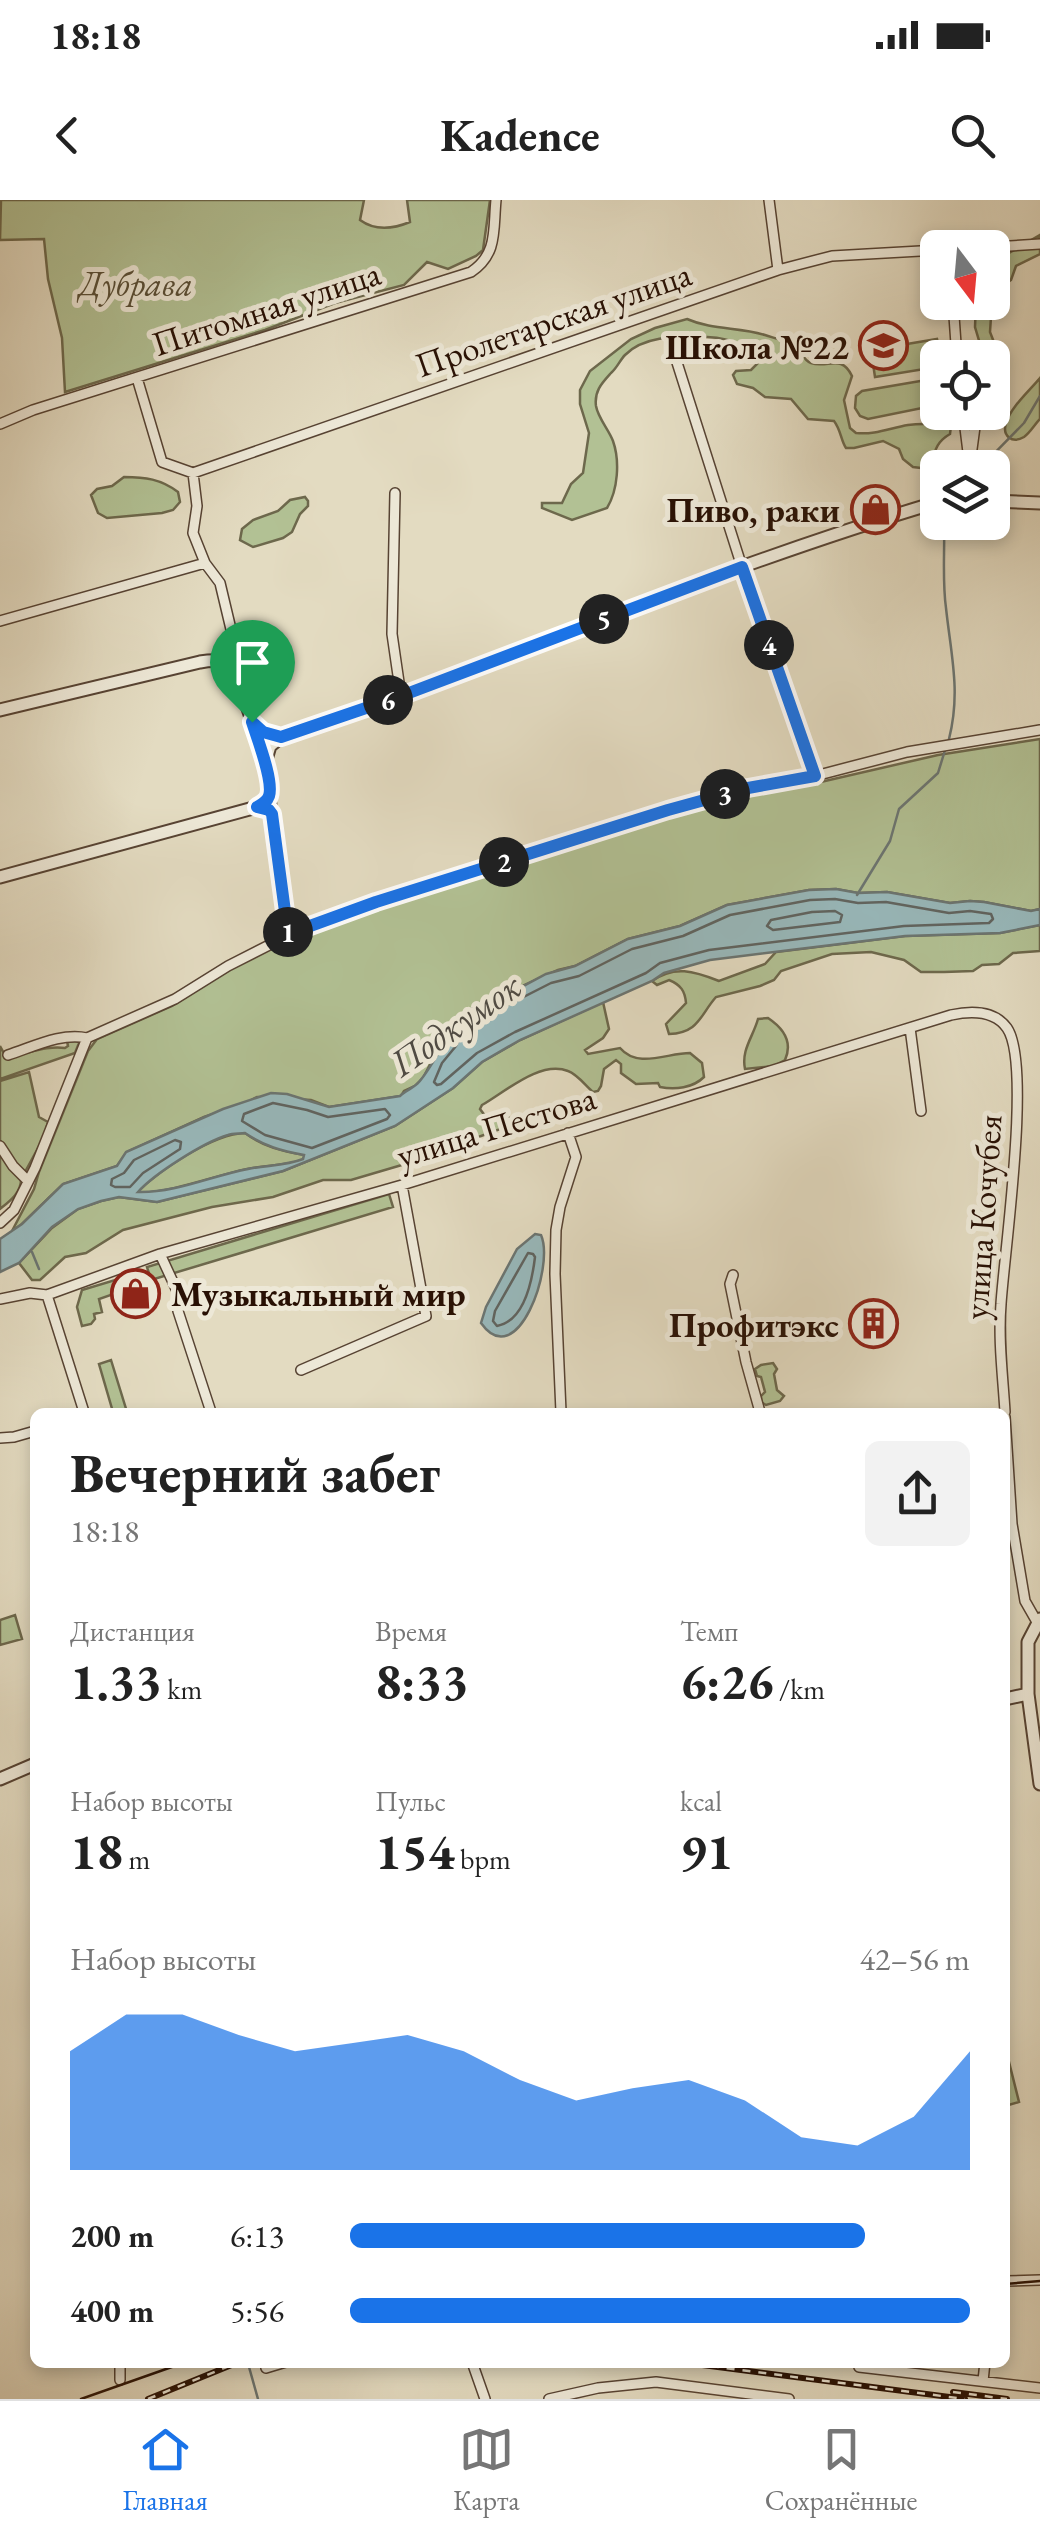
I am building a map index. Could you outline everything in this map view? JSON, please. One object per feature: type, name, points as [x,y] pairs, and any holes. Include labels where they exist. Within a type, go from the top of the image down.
[{"type":"street","name":"Питомная улица","points":[[0,424],[471,272],[484,264],[490,253],[496,200]]},
{"type":"street","points":[[769,200],[778,270]]},
{"type":"street","points":[[1010,246],[1040,244]]},
{"type":"street","name":"Пролетарская улица","points":[[193,473],[778,270],[832,256],[920,251]]},
{"type":"street","points":[[673,350],[742,567],[815,776]]},
{"type":"street","points":[[137,378],[162,462],[193,473],[197,506],[194,533],[205,563],[220,583],[235,646],[226,662]]},
{"type":"street","points":[[395,493],[392,634],[401,696]]},
{"type":"street","points":[[1010,501],[1040,503]]},
{"type":"street","points":[[265,763],[270,746],[281,737],[401,696],[821,538],[920,508]]},
{"type":"street","points":[[0,620],[205,563]]},
{"type":"street","points":[[0,710],[200,662],[226,662],[237,677],[265,763],[288,934]]},
{"type":"street","points":[[252,722],[263,732],[281,737]]},
{"type":"street","points":[[8,1055],[64,1037],[88,1038],[175,998],[288,934],[376,902],[668,810],[907,752],[1040,730]]},
{"type":"street","points":[[0,877],[257,807],[270,793]]},
{"type":"street","points":[[257,807],[272,814]]},
{"type":"street","name":"улица Пестова","points":[[0,1298],[30,1293],[47,1295],[160,1254],[966,1012],[993,1016],[1006,1026]]},
{"type":"street","name":"улица Кочубея","points":[[1005,1408],[1000,1308],[1018,1092],[1016,1054],[1006,1026]]},
{"type":"street","points":[[910,1028],[921,1111]]},
{"type":"street","points":[[0,1223],[14,1210],[28,1182],[88,1038]]},
{"type":"street","points":[[561,1408],[554,1274],[560,1206],[576,1156],[568,1133]]},
{"type":"street","points":[[0,1146],[28,1182]]},
{"type":"street","points":[[301,1370],[426,1316],[402,1184]]},
{"type":"street","points":[[160,1254],[179,1295],[178,1311],[210,1408]]},
{"type":"street","points":[[733,1275],[730,1284],[759,1408]]},
{"type":"street","points":[[47,1295],[83,1408]]},
{"type":"street","points":[[0,1438],[30,1432]]},
{"type":"street","name":"улица Кочубея","points":[[1010,1493],[1024,1602],[1039,1621]]},
{"type":"street","points":[[1039,1621],[1028,1642],[1028,1694],[1040,1784]]},
{"type":"street","points":[[1010,1698],[1028,1694]]},
{"type":"street","points":[[0,1779],[30,1766]]},
{"type":"street","points":[[1010,2282],[1040,2280]]},
{"type":"street","points":[[120,2368],[120,2380]]},
{"type":"street","points":[[474,2368],[485,2399]]},
{"type":"street","points":[[869,2368],[1040,2388]]},
{"type":"street","points":[[983,2380],[984,2368]]},
{"type":"street","points":[[549,2399],[598,2388],[656,2382],[789,2399]]},
{"type":"green space","name":"Дубрава","points":[[1,200],[364,200],[360,220],[384,228],[410,222],[407,200],[490,200],[483,250],[448,269],[427,262],[404,285],[335,303],[265,330],[65,392],[62,338],[48,279],[44,239],[0,240]]},
{"type":"green space","points":[[1040,235],[1040,254],[1016,266],[1010,281],[1010,252]]},
{"type":"green space","points":[[687,319],[784,341],[798,348],[811,363],[839,363],[848,369],[852,376],[844,400],[850,428],[856,433],[920,424],[920,430],[950,430],[950,434],[936,450],[920,450],[920,468],[913,467],[899,449],[883,441],[846,448],[834,421],[808,419],[791,399],[765,397],[753,388],[737,384],[733,375],[736,371],[751,370],[758,363],[743,346],[707,337],[653,340],[625,355],[596,396],[597,410],[617,457],[616,484],[607,508],[572,520],[542,508],[542,503],[562,503],[571,484],[583,473],[589,433],[580,390],[590,371],[631,339]]},
{"type":"green space","points":[[975,320],[991,320],[993,340],[979,340]]},
{"type":"green space","points":[[920,342],[920,370],[875,377],[871,350]]},
{"type":"green space","points":[[1040,378],[1040,419],[1024,437],[1012,439],[1005,430],[1010,430],[1010,414]]},
{"type":"green space","points":[[920,381],[920,408],[868,419],[855,408],[856,396],[862,391]]},
{"type":"green space","points":[[124,477],[165,484],[178,492],[180,502],[173,510],[162,513],[107,518],[98,513],[91,495]]},
{"type":"green space","points":[[305,497],[308,506],[292,532],[283,538],[253,547],[240,540],[242,529],[253,520],[278,511],[290,500]]},
{"type":"green space","points":[[1040,739],[1040,909],[836,889],[727,905],[680,926],[628,939],[575,966],[511,991],[457,1023],[423,1078],[401,1096],[329,1107],[311,1100],[257,1097],[127,1152],[117,1166],[63,1184],[12,1231],[34,1189],[88,1051],[97,1039],[172,1006],[238,963],[289,938],[412,893],[677,811],[746,793],[812,784],[938,755]]},
{"type":"green space","points":[[1040,925],[1040,951],[1013,953],[999,964],[982,965],[973,971],[921,972],[904,960],[871,952],[832,954],[781,971],[774,980],[760,986],[716,997],[693,1027],[679,1033],[669,1034],[666,1024],[686,1003],[683,992],[669,980],[657,985],[652,981],[684,971],[719,981],[765,964],[776,952],[905,936],[1000,933]]},
{"type":"green space","points":[[603,1002],[609,1029],[585,1050],[588,1054],[620,1048],[644,1059],[690,1053],[702,1063],[704,1077],[678,1088],[660,1087],[658,1083],[636,1084],[621,1073],[621,1064],[616,1060],[604,1069],[601,1086],[593,1092],[571,1073],[546,1070],[512,1086],[480,1109],[486,1117],[517,1118],[517,1123],[456,1149],[351,1180],[323,1180],[273,1197],[212,1207],[123,1230],[86,1253],[65,1257],[40,1280],[32,1280],[19,1263],[52,1228],[78,1209],[119,1197],[157,1202],[283,1171],[395,1126],[453,1088],[482,1062]]},
{"type":"green space","points":[[768,1018],[785,1036],[785,1060],[774,1066],[745,1069],[746,1050],[758,1019]]},
{"type":"green space","points":[[67,1041],[79,1043],[75,1053],[0,1079],[0,1046],[6,1057],[65,1048]]},
{"type":"green space","points":[[29,1072],[39,1117],[48,1122],[44,1137],[22,1173],[0,1140],[0,1081]]},
{"type":"green space","points":[[245,1133],[274,1148],[305,1155],[303,1160],[136,1193],[202,1146]]},
{"type":"green space","points":[[0,1154],[21,1183],[0,1209]]},
{"type":"green space","points":[[389,1194],[393,1207],[151,1280],[147,1267]]},
{"type":"green space","points":[[125,1277],[128,1289],[99,1299],[102,1312],[94,1314],[91,1324],[82,1326],[77,1307],[82,1290]]},
{"type":"green space","points":[[111,1360],[126,1408],[112,1408],[99,1364]]},
{"type":"green space","points":[[773,1363],[777,1369],[777,1390],[784,1396],[766,1405],[761,1402],[765,1392],[755,1369]]},
{"type":"green space","points":[[15,1615],[22,1639],[0,1645],[0,1620]]},
{"type":"green space","points":[[1010,2066],[1019,2102],[1010,2105]]},
{"type":"water","name":"Подкумок","points":[[809,890],[887,892],[950,903],[970,901],[1031,911],[1040,909],[1040,925],[1000,933],[905,936],[710,960],[664,973],[520,1040],[482,1062],[453,1088],[395,1126],[283,1171],[157,1202],[119,1197],[78,1209],[52,1227],[19,1263],[0,1272],[0,1239],[22,1224],[63,1184],[117,1166],[126,1152],[223,1109],[271,1093],[329,1107],[400,1096],[419,1082],[463,1017],[487,1000],[501,998],[546,974],[575,966],[628,939],[680,926],[727,905]],"holes":[[[245,1133],[304,1155],[303,1159],[166,1190],[138,1192],[206,1144],[232,1134]]]},
{"type":"water","points":[[535,1234],[541,1235],[543,1269],[530,1310],[508,1335],[494,1335],[481,1323],[486,1307],[517,1249]]},
{"type":"waterway","points":[[998,450],[1024,423],[1040,396]]},
{"type":"waterway","points":[[944,540],[945,597],[955,689],[949,739]]},
{"type":"waterway","points":[[857,895],[890,841],[899,809],[938,773],[946,747]]},
{"type":"waterway","points":[[32,1252],[39,1269]]},
{"type":"waterway","points":[[249,2368],[258,2399]]},
{"type":"tram line","points":[[1010,2284],[1040,2281]]},
{"type":"tram line","points":[[81,2399],[169,2368]]},
{"type":"railway","points":[[148,2399],[224,2368]]},
{"type":"railway","points":[[725,2368],[965,2399]]},
{"type":"railway","points":[[953,2392],[1007,2399]]},
{"type":"place","name":"Школа №22","points":[[884,346]]},
{"type":"place","name":"Пиво, раки","points":[[875,509]]},
{"type":"place","name":"Музыкальный мир","points":[[136,1293]]},
{"type":"place","name":"Профитэкс","points":[[874,1324]]},
{"type":"route","points":[[742,567],[815,776],[748,788],[668,810],[376,902],[288,934],[272,814],[257,807],[270,793],[252,722],[258,730],[281,737],[401,696],[742,567]]}]
